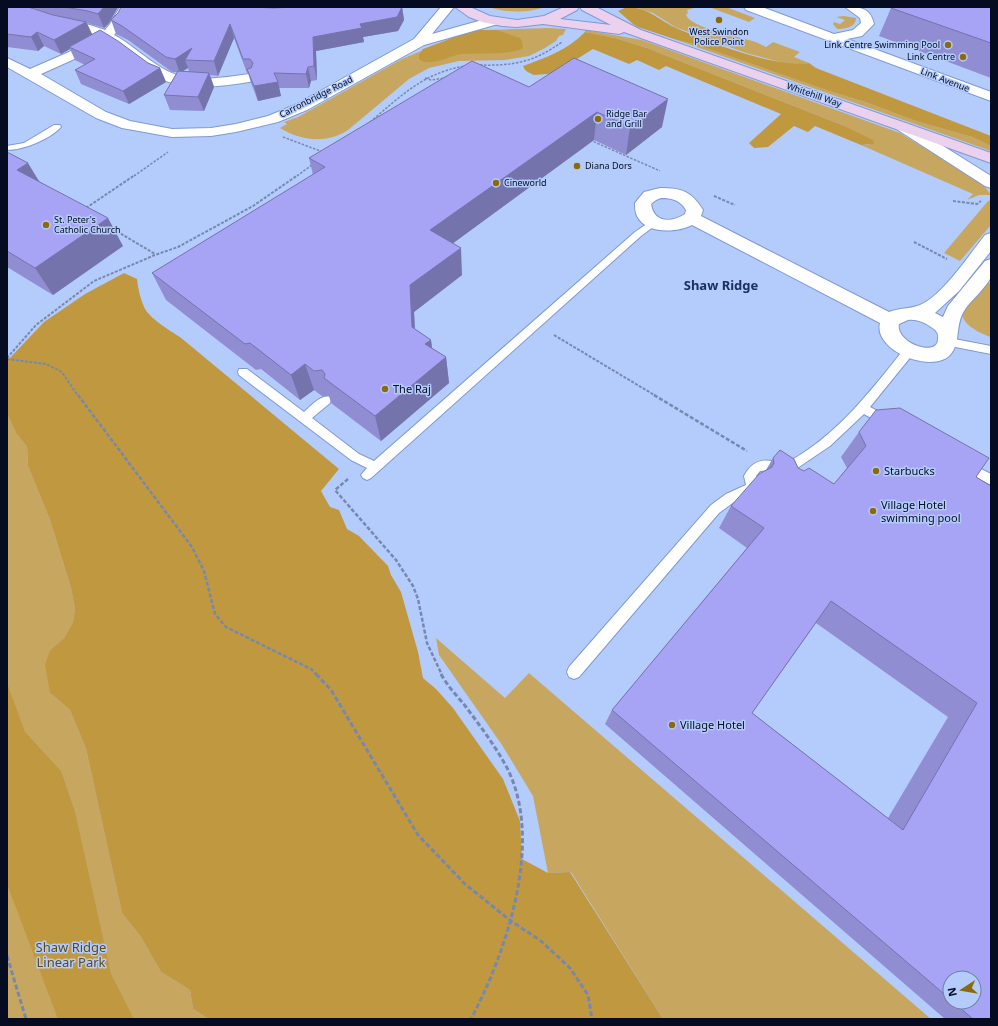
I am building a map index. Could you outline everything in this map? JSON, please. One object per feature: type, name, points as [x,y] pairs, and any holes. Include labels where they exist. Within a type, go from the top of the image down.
[{"type":"main road","points":[[461,7],[474,15],[493,21],[512,23],[541,21],[559,15],[573,7]]},
{"type":"main road","name":"Whitehill Way","points":[[586,7],[636,33],[991,158]]},
{"type":"main road","name":"Whitehill Way","points":[[541,21],[636,33]]},
{"type":"street","points":[[30,74],[105,36],[119,21],[126,7]]},
{"type":"street","name":"Carronbridge Road","points":[[419,42],[448,7]]},
{"type":"street","name":"Link Avenue","points":[[750,7],[991,97]]},
{"type":"street","points":[[832,38],[857,33],[868,24],[866,16],[851,7]]},
{"type":"street","points":[[50,20],[64,25],[94,30],[122,44],[168,77],[201,81],[229,81],[249,78]]},
{"type":"street","name":"Carronbridge Road","points":[[7,62],[101,115],[126,125],[172,133],[200,133],[262,123],[302,107],[419,42],[493,21]]},
{"type":"street","points":[[903,126],[991,183]]},
{"type":"street","points":[[660,193],[673,194],[687,199],[694,208],[692,218],[686,223],[676,226],[654,222],[649,219],[643,211],[643,203],[650,196],[660,193]]},
{"type":"street","points":[[692,218],[891,321]]},
{"type":"street","points":[[991,239],[956,282],[935,304],[925,310],[896,316],[891,321],[889,326],[891,337],[909,351],[927,355],[942,352],[947,348],[954,312],[991,265]]},
{"type":"street","points":[[912,313],[921,314],[935,320],[945,329],[949,339]]},
{"type":"lane","points":[[7,148],[26,144],[57,127]]},
{"type":"lane","points":[[367,475],[638,234],[654,222]]},
{"type":"lane","points":[[949,339],[991,350]]},
{"type":"lane","points":[[574,672],[715,509],[730,498],[753,487],[750,476],[755,468],[764,465],[777,468],[798,463],[821,448],[838,434],[863,408],[909,351]]},
{"type":"lane","points":[[243,372],[355,457],[376,467]]},
{"type":"lane","points":[[304,418],[326,400]]},
{"type":"lane","points":[[863,408],[898,428]]},
{"type":"lane","points":[[959,462],[991,480]]},
{"type":"lane","points":[[777,468],[789,483]]},
{"type":"path","points":[[474,65],[512,65],[537,59],[566,39]]},
{"type":"path","points":[[365,126],[411,87],[424,78],[451,68],[470,65]]},
{"type":"path","points":[[481,70],[487,66]]},
{"type":"path","points":[[424,78],[431,80],[445,78]]},
{"type":"path","points":[[262,123],[284,138],[327,153]]},
{"type":"path","points":[[585,138],[625,157],[637,160],[662,172]]},
{"type":"path","points":[[81,212],[172,150]]},
{"type":"path","points":[[7,359],[36,324],[94,281],[178,246],[253,206],[315,162]]},
{"type":"path","points":[[711,194],[735,205]]},
{"type":"path","points":[[953,201],[976,204],[984,200]]},
{"type":"path","points":[[111,228],[155,255]]},
{"type":"path","points":[[537,324],[777,468]]},
{"type":"path","points":[[7,359],[46,364],[62,372],[192,547],[204,571],[215,614],[226,627],[311,669],[331,690],[418,835],[465,884],[511,921],[541,941],[570,968],[588,995],[592,1019]]},
{"type":"path","points":[[367,475],[358,470],[335,490],[349,509],[387,549],[413,586],[430,652],[442,676],[508,768],[518,795],[522,831],[519,876],[511,921],[499,960],[482,1001],[472,1019]]},
{"type":"path","points":[[7,956],[26,1019]]},
{"type":"green space","points":[[488,7],[545,7],[517,12]]},
{"type":"green space","points":[[627,7],[641,9],[674,27],[722,46],[761,58],[796,64],[809,63],[816,68],[991,136],[991,146],[972,137],[916,121],[865,102],[694,44],[638,27],[618,11]]},
{"type":"green space","points":[[635,7],[697,7],[687,10],[688,13],[686,15],[696,24],[714,31],[753,41],[766,47],[773,42],[800,52],[794,57],[809,63],[797,65],[787,64],[746,53],[675,27],[653,13]]},
{"type":"green space","points":[[709,7],[726,7],[755,18],[749,22]]},
{"type":"green space","points":[[844,16],[856,18],[856,21],[850,27],[837,29],[833,24],[834,22],[840,24],[845,20],[836,17]]},
{"type":"green space","points":[[549,28],[566,29],[563,35],[559,36],[556,41],[529,56],[505,60],[459,61],[429,68],[409,79],[348,130],[340,134],[323,139],[314,139],[297,136],[280,128],[287,124],[284,122],[298,117],[402,59],[462,34],[486,30]]},
{"type":"green space","points":[[497,30],[520,38],[523,48],[503,53],[461,54],[434,62],[419,59],[419,55],[423,49],[468,32]]},
{"type":"green space","points":[[585,30],[642,40],[900,133],[983,184],[991,195],[979,195],[967,200],[973,194],[861,145],[870,145],[842,125],[647,48],[615,38],[585,32]]},
{"type":"green space","points":[[585,32],[615,38],[647,48],[842,125],[873,140],[874,144],[861,145],[815,126],[808,132],[794,126],[768,147],[754,148],[749,143],[781,114],[666,66],[659,70],[637,60],[629,64],[593,49],[569,64],[573,72],[534,75],[525,70],[523,66],[564,49]]},
{"type":"green space","points":[[677,40],[694,44],[865,102],[916,121],[972,137],[991,146],[991,151]]},
{"type":"green space","points":[[991,200],[991,225],[960,261],[944,253],[988,201]]},
{"type":"green space","points":[[124,273],[137,279],[141,300],[150,315],[180,337],[339,469],[321,491],[330,507],[339,510],[347,529],[359,536],[388,566],[391,575],[401,592],[418,652],[423,678],[436,689],[453,708],[503,779],[520,821],[522,859],[548,873],[570,872],[663,1019],[209,1019],[193,1009],[190,990],[161,972],[141,937],[122,913],[86,749],[70,710],[50,693],[45,665],[50,650],[64,638],[73,622],[75,609],[71,588],[50,520],[28,466],[27,447],[16,433],[7,414],[7,361],[44,322],[85,294]]},
{"type":"green space","points":[[985,281],[991,284],[991,337],[971,327],[963,318],[962,313],[963,308],[973,294]]},
{"type":"green space","name":"Shaw Ridge Linear Park","points":[[7,414],[16,433],[27,447],[28,466],[50,520],[71,588],[75,609],[73,622],[64,638],[50,650],[50,693],[70,710],[86,749],[122,913],[141,937],[161,972],[190,990],[193,1009],[209,1019],[7,1019]]},
{"type":"green space","points":[[436,638],[505,698],[529,673],[931,1019],[663,1019],[571,872],[548,873],[533,796],[502,745],[439,655]]},
{"type":"green space","points":[[7,683],[25,732],[61,771],[75,812],[111,974],[134,1019],[58,1019],[7,884]]},
{"type":"building","points":[[7,7],[28,7],[53,15],[86,22],[54,40],[37,32],[31,37],[7,34]]},
{"type":"building","points":[[64,7],[104,7],[98,14]]},
{"type":"building","points":[[121,7],[402,7],[397,17],[360,24],[362,28],[313,37],[314,66],[308,67],[306,74],[274,73],[278,82],[254,86],[247,69],[251,68],[253,63],[250,59],[243,59],[230,24],[214,61],[185,60],[192,48],[175,59],[166,57],[111,20],[118,13]]},
{"type":"building","points":[[991,7],[991,43],[891,8]]},
{"type":"building","points":[[100,30],[148,63],[160,68],[123,91],[75,70],[95,59],[69,47]]},
{"type":"building","points":[[574,58],[668,99],[630,127],[597,112],[430,230],[461,248],[410,285],[412,327],[431,340],[425,344],[446,357],[375,416],[324,378],[325,374],[322,370],[314,371],[305,364],[291,375],[250,343],[245,344],[152,273],[325,167],[309,158],[472,61],[529,87]]},
{"type":"building","points":[[178,71],[209,73],[198,97],[164,95]]},
{"type":"building","points":[[7,152],[28,163],[17,170],[108,218],[35,268],[7,251]]},
{"type":"building","name":"Village Hotel","points":[[900,408],[989,458],[976,477],[991,486],[991,1019],[973,1019],[962,1010],[982,1010],[982,970],[942,970],[942,992],[612,710],[764,528],[731,506],[759,474],[772,467],[774,463],[773,458],[780,450],[794,459],[798,468],[804,471],[809,468],[834,484],[866,446],[859,432],[876,410]],"holes":[[[831,601],[977,703],[903,830],[752,713]]]},
{"type":"place","name":"West Swindon Police Point","points":[[719,20]]},
{"type":"place","name":"Link Centre Swimming Pool","points":[[948,45]]},
{"type":"place","name":"Link Centre","points":[[963,57]]},
{"type":"place","name":"Ridge Bar and Grill","points":[[598,119]]},
{"type":"place","name":"Diana Dors","points":[[577,166]]},
{"type":"place","name":"Cineworld","points":[[496,183]]},
{"type":"place","name":"St. Peter's Catholic Church","points":[[46,225]]},
{"type":"place","name":"The Raj","points":[[385,389]]},
{"type":"place","name":"Starbucks","points":[[876,471]]},
{"type":"place","name":"Village Hotel swimming pool","points":[[873,511]]},
{"type":"place","name":"Village Hotel","points":[[672,725]]},
{"type":"district","name":"Shaw Ridge","points":[[721,285]]}]
